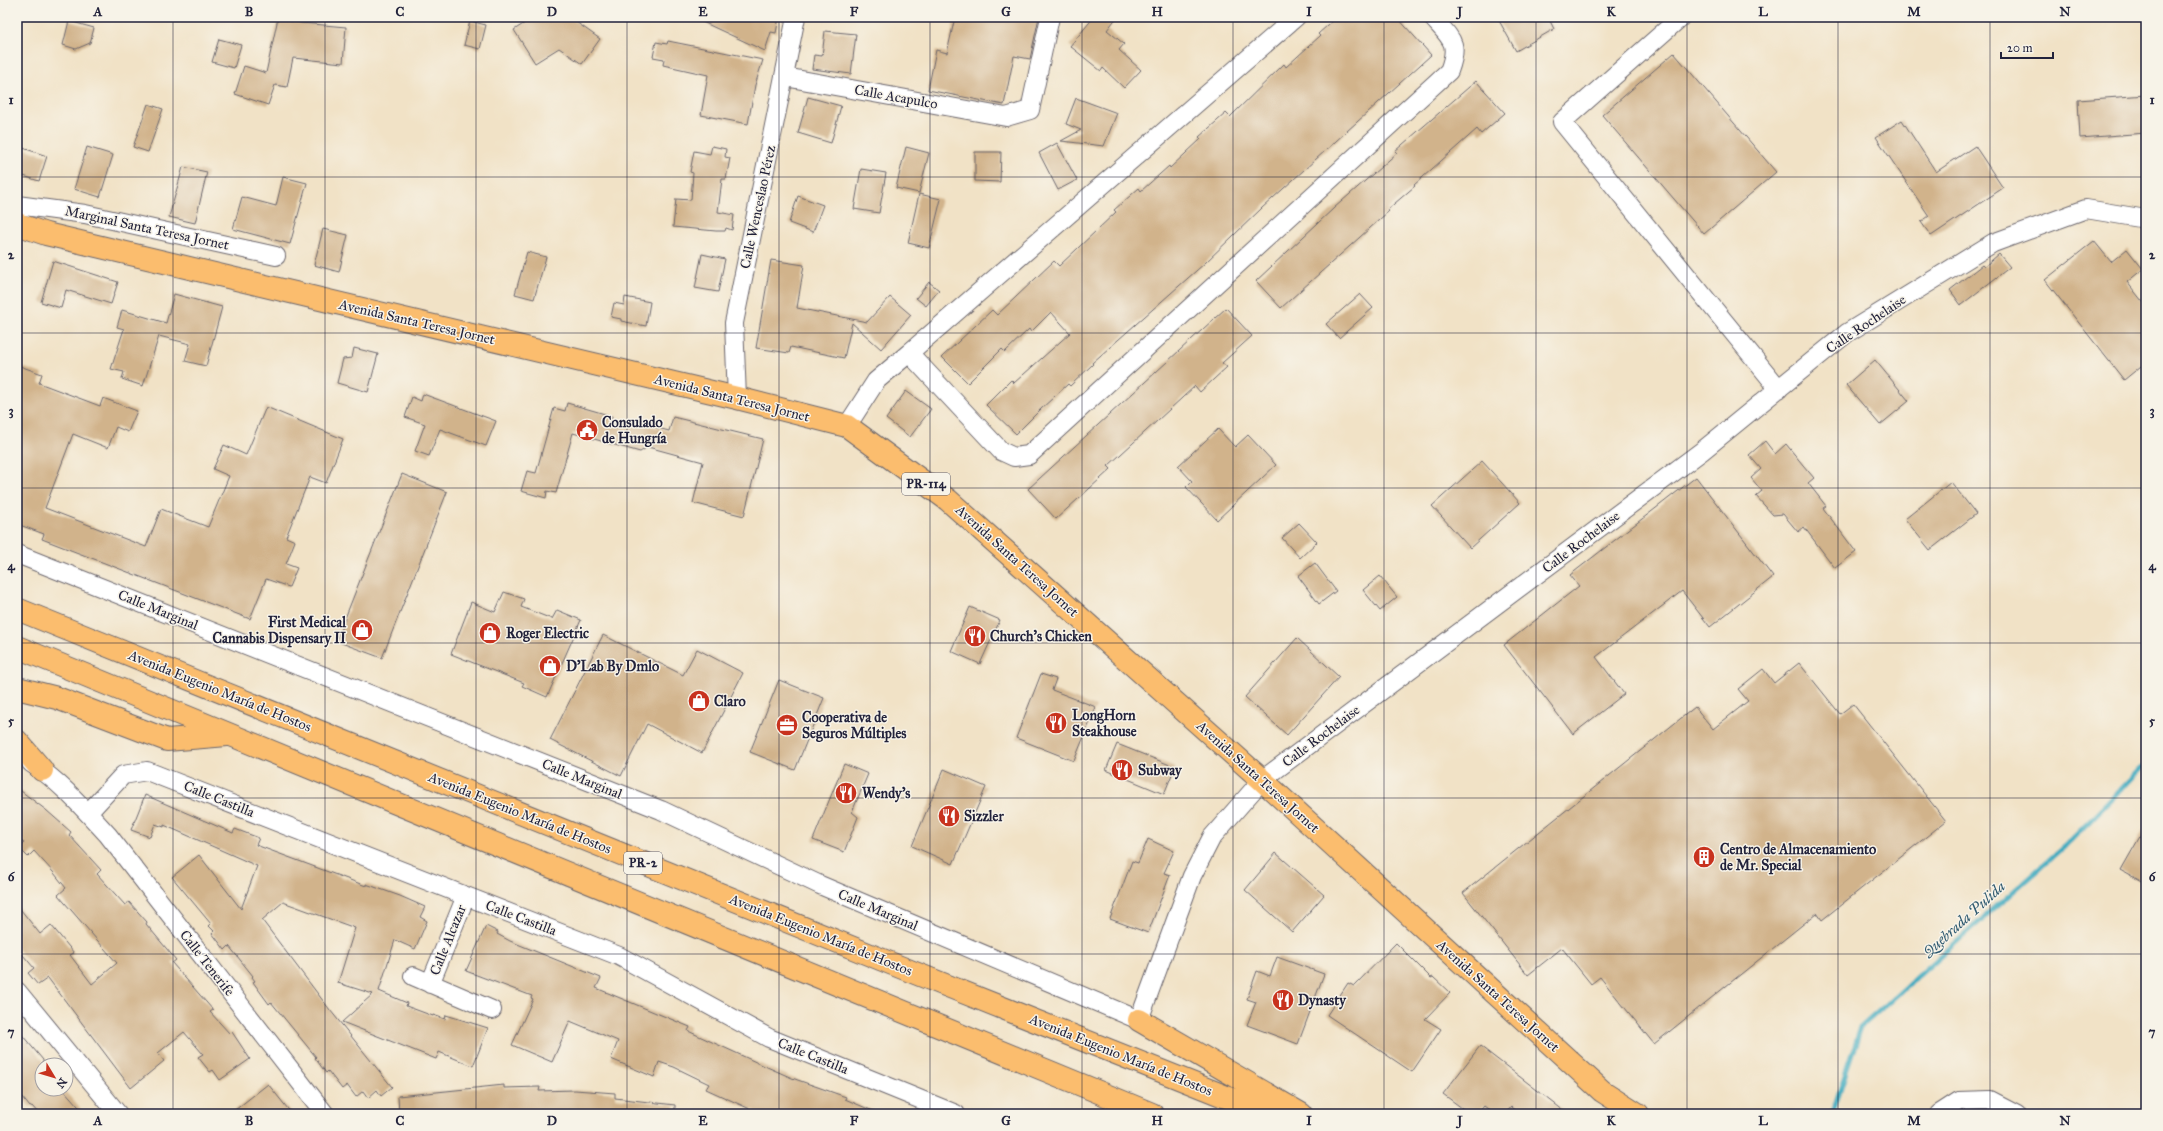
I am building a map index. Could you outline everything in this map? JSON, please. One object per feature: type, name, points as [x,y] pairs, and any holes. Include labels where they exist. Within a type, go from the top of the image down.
[{"type":"main road","name":"Avenida Santa Teresa Jornet","points":[[17,224],[54,235],[737,398],[847,426],[948,500],[1262,780],[1602,1091],[1638,1114]]},
{"type":"main road","name":"Avenida Eugenio María de Hostos","points":[[17,609],[878,958],[1270,1114]]},
{"type":"main road","points":[[17,647],[1152,1114]]},
{"type":"main road","points":[[17,688],[57,698],[168,740],[230,735]]},
{"type":"main road","points":[[17,741],[42,770]]},
{"type":"main road","points":[[1140,1020],[1301,1114]]},
{"type":"street","name":"Calle Wenceslao Pérez","points":[[737,398],[734,322],[796,17]]},
{"type":"street","name":"Calle Acapulco","points":[[785,77],[1006,117],[1030,110],[1050,17]]},
{"type":"street","points":[[847,426],[876,381],[1296,17]]},
{"type":"street","points":[[909,353],[1001,451],[1014,457],[1029,455],[1449,71],[1455,56],[1454,42],[1432,17]]},
{"type":"street","points":[[1681,17],[1562,122],[1779,389]]},
{"type":"street","name":"Marginal Santa Teresa Jornet","points":[[17,205],[85,214],[276,256]]},
{"type":"street","name":"Calle Rochelaise","points":[[1140,1020],[1192,876],[1212,837],[1262,780],[1702,452],[1847,333],[1993,243],[2086,210],[2146,219]]},
{"type":"street","name":"Calle Marginal","points":[[17,554],[661,810],[820,885],[1140,1020]]},
{"type":"street","points":[[17,754],[42,770],[88,813]]},
{"type":"street","name":"Calle Castilla","points":[[88,813],[122,774],[147,771],[619,956],[769,1038],[956,1114]]},
{"type":"street","name":"Calle Tenerife","points":[[88,813],[325,1114]]},
{"type":"street","name":"Calle Alcazar","points":[[430,984],[466,896]]},
{"type":"street","name":"Calle Alcazar","points":[[413,976],[492,1010]]},
{"type":"street","points":[[17,991],[118,1114]]},
{"type":"street","points":[[1939,1114],[1959,1101],[1990,1100],[2017,1114]]},
{"type":"building","points":[[534,17],[569,17],[600,39],[582,64],[559,48],[535,63],[514,30]]},
{"type":"building","points":[[692,17],[779,17],[776,33],[771,32],[765,51]]},
{"type":"building","points":[[955,17],[1039,17],[1030,59],[1014,56],[1004,105],[928,90],[936,50],[947,53]]},
{"type":"building","points":[[1094,17],[1117,17],[1107,30],[1124,44],[1119,50],[1141,70],[1124,88],[1103,68],[1101,71],[1070,46]]},
{"type":"building","points":[[1337,17],[1397,17],[1431,55],[1262,208],[1205,263],[1092,363],[1093,364],[1070,386],[1068,384],[1016,434],[986,405],[1011,380],[1014,383],[1070,333],[1051,312],[1031,332],[1029,329],[1005,352],[1002,349],[968,383],[942,357],[992,310],[997,315],[1054,261],[1059,266],[1116,212],[1114,210],[1139,188],[1141,191],[1169,166],[1170,168],[1201,139],[1199,137],[1226,113],[1230,117],[1284,64],[1286,67],[1320,36],[1318,34]]},
{"type":"building","points":[[1497,17],[1548,17],[1554,29],[1516,51]]},
{"type":"building","points":[[278,18],[301,23],[346,27],[343,63],[293,58],[287,87],[275,85],[268,105],[235,94],[244,66],[266,73]]},
{"type":"building","points":[[69,21],[94,28],[90,43],[76,49],[63,45]]},
{"type":"building","points":[[470,21],[486,25],[480,49],[464,45]]},
{"type":"building","points":[[825,31],[856,34],[851,74],[812,69],[814,55],[822,56]]},
{"type":"building","points":[[219,39],[241,45],[234,68],[212,62]]},
{"type":"building","points":[[668,41],[763,60],[755,85],[748,124],[701,115],[708,75],[663,65],[664,59],[653,57],[656,42],[667,44]]},
{"type":"building","points":[[1674,53],[1776,172],[1704,234],[1602,115]]},
{"type":"building","points":[[1476,81],[1505,113],[1481,134],[1477,129],[1387,210],[1389,211],[1281,308],[1256,281],[1334,208],[1397,153],[1395,151]]},
{"type":"building","points":[[2146,95],[2146,133],[2080,138],[2078,100]]},
{"type":"building","points":[[808,97],[841,106],[831,143],[798,133]]},
{"type":"building","points":[[1076,98],[1117,113],[1104,146],[1061,141],[1081,130],[1066,124]]},
{"type":"building","points":[[148,104],[163,109],[148,152],[133,147]]},
{"type":"building","points":[[1902,120],[1936,172],[1975,146],[2003,188],[1931,236],[1921,222],[1929,216],[1876,137]]},
{"type":"building","points":[[1057,143],[1077,180],[1058,190],[1039,153]]},
{"type":"building","points":[[17,146],[47,156],[39,181],[17,174]]},
{"type":"building","points":[[712,146],[726,149],[725,157],[730,158],[726,179],[722,179],[718,212],[734,215],[732,230],[726,228],[725,231],[716,231],[673,227],[676,199],[691,200],[693,173],[690,172],[694,151],[710,154]]},
{"type":"building","points":[[87,147],[113,155],[100,197],[74,189]]},
{"type":"building","points":[[906,147],[929,153],[919,193],[896,188]]},
{"type":"building","points":[[975,152],[1001,152],[1000,182],[975,181]]},
{"type":"building","points":[[183,167],[207,172],[195,223],[169,217]]},
{"type":"building","points":[[861,169],[886,173],[879,213],[854,209]]},
{"type":"building","points":[[283,177],[307,183],[290,244],[233,229],[242,197],[276,206]]},
{"type":"building","points":[[919,194],[941,199],[929,248],[908,243]]},
{"type":"building","points":[[798,196],[823,205],[813,232],[789,223]]},
{"type":"building","points":[[323,229],[348,235],[339,272],[314,265]]},
{"type":"building","points":[[2094,241],[2111,262],[2127,249],[2143,269],[2127,282],[2146,306],[2146,362],[2124,380],[2045,280]]},
{"type":"building","points":[[527,252],[546,257],[534,299],[515,294]]},
{"type":"building","points":[[702,254],[725,259],[718,292],[695,288]]},
{"type":"building","points":[[1999,254],[2010,267],[1961,305],[1950,290],[1982,265],[1984,267]]},
{"type":"building","points":[[771,260],[804,265],[797,308],[867,322],[890,297],[911,315],[881,349],[852,323],[844,358],[791,347],[789,353],[756,348]]},
{"type":"building","points":[[53,261],[118,282],[111,304],[66,290],[61,308],[41,302]]},
{"type":"building","points":[[929,282],[939,290],[926,306],[916,298]]},
{"type":"building","points":[[174,294],[222,307],[206,366],[185,361],[190,344],[159,336],[143,386],[122,379],[124,372],[111,369],[124,329],[117,327],[122,310],[166,323]]},
{"type":"building","points":[[1360,294],[1373,308],[1339,338],[1326,324]]},
{"type":"building","points":[[625,297],[650,302],[646,326],[621,321],[621,319],[611,317],[614,303],[624,305]]},
{"type":"building","points":[[1226,308],[1252,336],[1222,363],[1227,367],[1200,392],[1195,386],[1108,466],[1111,469],[1056,519],[1028,489]]},
{"type":"building","points":[[354,348],[378,354],[368,392],[337,383],[343,359],[352,358]]},
{"type":"building","points":[[1875,360],[1909,401],[1880,425],[1846,385]]},
{"type":"building","points":[[17,365],[42,374],[39,383],[100,406],[103,398],[137,411],[128,432],[116,427],[108,448],[73,434],[45,508],[146,547],[161,509],[208,527],[229,476],[213,469],[224,445],[246,455],[266,407],[343,439],[326,483],[310,477],[286,537],[295,541],[286,564],[297,568],[289,587],[266,579],[250,619],[42,539],[44,534],[17,524]]},
{"type":"building","points":[[906,391],[931,409],[910,437],[886,419]]},
{"type":"building","points":[[423,394],[496,421],[486,446],[440,429],[429,456],[415,451],[425,424],[405,417],[412,397],[421,401]]},
{"type":"building","points":[[567,403],[612,416],[610,425],[631,421],[669,431],[673,417],[763,439],[744,516],[693,503],[703,462],[648,447],[640,452],[573,433],[556,493],[547,491],[546,498],[521,491],[527,471],[536,473],[554,408],[565,411]]},
{"type":"building","points":[[1218,429],[1235,447],[1248,435],[1276,465],[1217,520],[1186,487],[1192,481],[1178,466]]},
{"type":"building","points":[[1765,441],[1775,454],[1786,444],[1814,478],[1808,483],[1826,506],[1823,508],[1856,552],[1835,568],[1804,527],[1798,532],[1783,514],[1773,515],[1756,496],[1762,491],[1751,478],[1761,469],[1749,455]]},
{"type":"building","points":[[1482,461],[1520,503],[1470,548],[1432,506]]},
{"type":"building","points":[[402,474],[447,492],[382,658],[336,641]]},
{"type":"building","points":[[1696,477],[1773,577],[1710,627],[1682,591],[1596,657],[1624,694],[1573,734],[1504,645],[1579,586],[1570,575]]},
{"type":"building","points":[[1951,482],[1976,514],[1930,550],[1905,519]]},
{"type":"building","points":[[1299,523],[1317,542],[1300,558],[1282,538]]},
{"type":"building","points":[[1315,563],[1336,591],[1319,604],[1298,576]]},
{"type":"building","points":[[1380,576],[1397,597],[1380,611],[1363,590]]},
{"type":"building","points":[[504,592],[524,599],[521,607],[552,619],[557,610],[581,620],[547,697],[522,686],[524,683],[451,654],[471,602],[495,612]]},
{"type":"building","name":"Church's Chicken","points":[[970,607],[1000,620],[980,664],[951,651]]},
{"type":"building","points":[[603,635],[683,675],[697,649],[743,673],[702,753],[647,724],[621,776],[550,740]]},
{"type":"building","points":[[1297,638],[1339,677],[1287,735],[1245,697]]},
{"type":"building","name":"Centro de Almacenamiento de Mr. Special","points":[[1799,663],[1840,714],[1853,704],[1946,821],[1822,920],[1817,913],[1654,1044],[1600,977],[1591,984],[1562,948],[1528,975],[1463,893],[1695,707],[1713,729],[1748,701],[1738,689],[1763,669],[1774,683]]},
{"type":"building","name":"LongHorn Steakhouse","points":[[1041,674],[1056,679],[1052,690],[1096,707],[1074,761],[1016,738]]},
{"type":"building","name":"Cooperativa de Seguros Múltiples","points":[[779,680],[824,698],[795,770],[750,752]]},
{"type":"building","points":[[1117,744],[1175,767],[1164,794],[1106,770]]},
{"type":"building","name":"Wendy's","points":[[844,764],[868,774],[852,812],[858,817],[844,852],[813,840]]},
{"type":"building","name":"Sizzler","points":[[944,769],[986,787],[953,864],[912,846]]},
{"type":"building","points":[[17,788],[46,810],[71,832],[69,835],[101,870],[97,874],[125,905],[129,902],[147,922],[146,924],[176,960],[172,963],[213,1010],[210,1012],[230,1034],[232,1032],[250,1059],[220,1080],[213,1070],[210,1072],[198,1057],[203,1054],[184,1032],[158,1053],[164,1061],[131,1088],[48,978],[38,985],[28,973],[34,968],[17,948],[17,905],[40,934],[51,925],[74,953],[70,955],[92,984],[117,963],[58,895],[66,888],[54,873],[34,851],[28,857],[19,848],[24,842],[17,837]]},
{"type":"building","points":[[145,795],[233,833],[235,829],[259,838],[256,845],[366,886],[366,884],[400,896],[425,907],[420,917],[427,921],[415,949],[395,940],[379,991],[407,1003],[406,1006],[433,1016],[445,1019],[446,1015],[488,1028],[473,1066],[439,1052],[436,1059],[342,1022],[373,994],[338,983],[355,928],[283,902],[262,920],[330,1010],[392,1087],[381,1096],[377,1090],[368,1098],[363,1091],[356,1097],[347,1085],[342,1089],[328,1071],[326,1073],[315,1058],[316,1057],[271,1002],[269,1004],[253,982],[255,981],[252,977],[253,976],[229,946],[225,950],[212,933],[214,931],[209,926],[211,924],[172,877],[199,855],[241,909],[257,866],[164,825],[164,827],[155,824],[150,837],[131,830]]},
{"type":"building","points":[[2146,826],[2146,884],[2121,870]]},
{"type":"building","points":[[1148,839],[1174,851],[1164,873],[1170,875],[1148,933],[1110,919],[1132,861],[1138,863]]},
{"type":"building","points":[[1276,853],[1324,895],[1292,932],[1245,890]]},
{"type":"building","points":[[486,926],[498,932],[497,934],[510,941],[601,978],[596,988],[690,1027],[688,1031],[758,1063],[792,1078],[846,1097],[845,1099],[880,1114],[761,1114],[706,1089],[709,1084],[674,1067],[659,1062],[654,1077],[611,1059],[618,1041],[570,1021],[552,1062],[512,1045],[533,999],[531,998],[532,996],[466,971]]},
{"type":"building","points":[[1396,943],[1431,978],[1433,977],[1450,993],[1425,1019],[1441,1029],[1412,1072],[1327,1015],[1348,983],[1354,986]]},
{"type":"building","name":"Dynasty","points":[[1277,957],[1324,974],[1298,1044],[1247,1025],[1256,1002],[1247,999],[1257,971],[1270,976]]},
{"type":"building","points":[[17,1029],[40,1057],[34,1057],[34,1097],[70,1097],[85,1114],[39,1114],[32,1106],[30,1107],[17,1091]]},
{"type":"building","points":[[1480,1046],[1568,1114],[1519,1114],[1511,1107],[1505,1114],[1495,1114],[1484,1106],[1477,1114],[1470,1114],[1443,1094]]},
{"type":"building","points":[[268,1084],[292,1114],[230,1114]]},
{"type":"building","points":[[504,1085],[504,1088],[540,1087],[539,1091],[575,1090],[615,1093],[615,1098],[675,1105],[675,1114],[399,1114],[398,1096]]},
{"type":"waterway","name":"Quebrada Pulida","points":[[1832,1114],[1861,1027],[2070,841],[2146,764]]},
{"type":"place","name":"Consulado de Hungría","points":[[587,430]]},
{"type":"place","name":"First Medical Cannabis Dispensary II","points":[[362,630]]},
{"type":"place","name":"Roger Electric","points":[[490,633]]},
{"type":"place","name":"Church's Chicken","points":[[975,636]]},
{"type":"place","name":"D'Lab By Dmlo","points":[[550,666]]},
{"type":"place","name":"Claro","points":[[699,701]]},
{"type":"place","name":"LongHorn Steakhouse","points":[[1056,723]]},
{"type":"place","name":"Cooperativa de Seguros Múltiples","points":[[787,725]]},
{"type":"place","name":"Subway","points":[[1122,770]]},
{"type":"place","name":"Wendy's","points":[[846,793]]},
{"type":"place","name":"Sizzler","points":[[949,816]]},
{"type":"place","name":"Centro de Almacenamiento de Mr. Special","points":[[1704,857]]},
{"type":"place","name":"Dynasty","points":[[1283,1000]]}]
